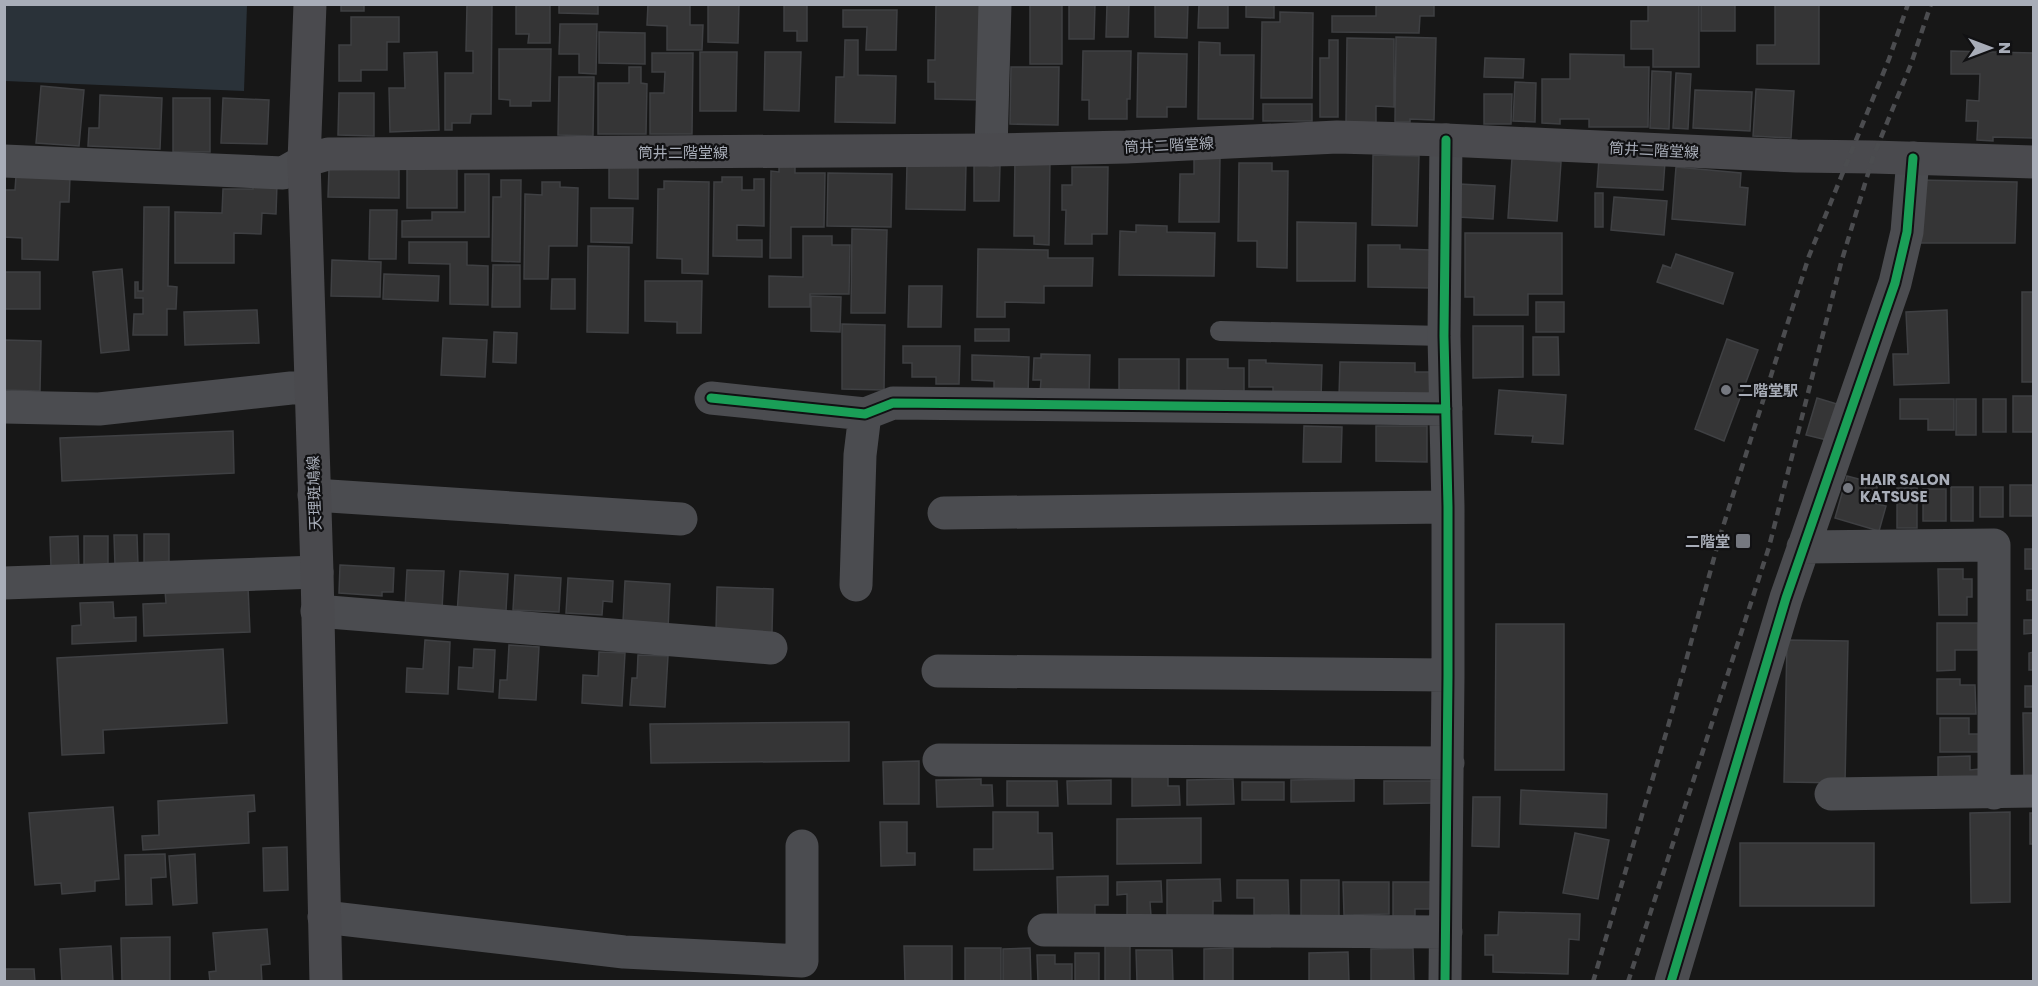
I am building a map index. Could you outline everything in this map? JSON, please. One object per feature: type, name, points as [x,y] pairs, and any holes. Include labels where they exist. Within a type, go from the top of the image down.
[{"type":"main road","name":"天理斑鳩線","points":[[310,4],[304,161],[317,572],[326,981]]},
{"type":"main road","name":"筒井二階堂線","points":[[304,161],[328,154],[991,150],[1126,147],[1337,137],[1797,156],[2034,162]]},
{"type":"street","points":[[991,150],[995,4]]},
{"type":"street","points":[[1445,981],[1448,763],[1448,507],[1444,336],[1446,140]]},
{"type":"street","points":[[1671,981],[1786,598],[1894,283],[1906,232],[1913,158]]},
{"type":"street","points":[[4,160],[283,172],[304,161]]},
{"type":"street","points":[[4,407],[99,409],[291,388],[310,388]]},
{"type":"street","points":[[711,398],[865,414],[893,403],[1446,409]]},
{"type":"street","points":[[856,585],[860,455],[865,414]]},
{"type":"street","points":[[314,495],[681,519]]},
{"type":"street","points":[[944,513],[1448,507]]},
{"type":"street","points":[[1803,547],[1994,545],[1994,793]]},
{"type":"street","points":[[4,583],[317,572]]},
{"type":"street","points":[[317,611],[771,648]]},
{"type":"street","points":[[938,671],[1448,675]]},
{"type":"street","points":[[939,760],[1448,763]]},
{"type":"street","points":[[1832,794],[2034,791]]},
{"type":"street","points":[[324,917],[624,952],[802,962],[802,846]]},
{"type":"street","points":[[1044,930],[1446,932]]},
{"type":"lane","points":[[1220,331],[1444,336]]},
{"type":"shaded area","points":[[5,4],[247,5],[244,91],[5,81]]},
{"type":"building","points":[[341,4],[364,4],[364,11],[341,11]]},
{"type":"building","points":[[467,4],[492,4],[491,114],[471,114],[470,123],[452,123],[452,130],[445,130],[445,73],[473,73],[473,51],[466,51]]},
{"type":"building","points":[[516,4],[550,4],[550,43],[528,43],[529,34],[516,34]]},
{"type":"building","points":[[559,4],[598,4],[598,14],[559,13]]},
{"type":"building","points":[[648,4],[690,4],[690,25],[703,25],[702,50],[667,50],[667,26],[647,25]]},
{"type":"building","points":[[708,4],[739,4],[738,43],[708,42]]},
{"type":"building","points":[[784,4],[807,4],[807,41],[797,41],[797,31],[784,31]]},
{"type":"building","points":[[936,4],[984,4],[983,100],[935,99],[935,82],[928,82],[928,60],[935,60]]},
{"type":"building","points":[[1030,4],[1062,4],[1062,64],[1030,64]]},
{"type":"building","points":[[1069,4],[1095,4],[1094,39],[1069,39]]},
{"type":"building","points":[[1107,4],[1129,4],[1128,37],[1106,37]]},
{"type":"building","points":[[1155,4],[1188,4],[1187,38],[1155,37]]},
{"type":"building","points":[[1199,4],[1228,4],[1228,28],[1198,28]]},
{"type":"building","points":[[1246,4],[1274,4],[1274,18],[1246,17]]},
{"type":"building","points":[[1376,4],[1434,4],[1434,16],[1420,16],[1419,33],[1332,32],[1332,16],[1376,16]]},
{"type":"building","points":[[1648,4],[1699,4],[1699,67],[1653,67],[1653,49],[1631,49],[1631,21],[1648,21]]},
{"type":"building","points":[[1701,4],[1735,4],[1735,31],[1701,31]]},
{"type":"building","points":[[1775,5],[1819,5],[1819,64],[1757,64],[1757,45],[1775,45]]},
{"type":"building","points":[[843,10],[897,10],[896,50],[866,50],[867,27],[843,27]]},
{"type":"building","points":[[1280,12],[1313,13],[1312,98],[1261,98],[1262,22],[1280,22]]},
{"type":"building","points":[[351,17],[399,17],[399,42],[387,42],[387,70],[361,70],[361,81],[339,81],[339,45],[351,45]]},
{"type":"building","points":[[560,24],[597,24],[596,74],[579,73],[579,54],[559,54]]},
{"type":"building","points":[[599,32],[645,33],[645,64],[599,63]]},
{"type":"building","points":[[1396,37],[1436,38],[1434,120],[1410,119],[1410,122],[1395,122]]},
{"type":"building","points":[[1347,38],[1394,39],[1394,107],[1376,106],[1376,123],[1346,122]]},
{"type":"building","points":[[845,40],[858,40],[858,75],[896,76],[895,123],[835,122],[836,77],[844,77]]},
{"type":"building","points":[[1329,40],[1338,40],[1338,117],[1320,117],[1320,58],[1329,58]]},
{"type":"building","points":[[1199,42],[1220,43],[1220,55],[1254,55],[1253,119],[1198,119]]},
{"type":"building","points":[[499,49],[551,49],[550,101],[531,101],[531,106],[510,106],[510,100],[499,99]]},
{"type":"building","points":[[1083,51],[1131,51],[1130,99],[1127,99],[1127,119],[1089,119],[1089,100],[1082,100]]},
{"type":"building","points":[[1951,51],[2034,53],[2033,138],[1993,137],[1993,141],[1977,140],[1978,121],[1966,121],[1967,100],[1979,101],[1980,74],[1951,74]]},
{"type":"building","points":[[437,52],[439,130],[390,132],[389,88],[405,88],[404,53]]},
{"type":"building","points":[[700,52],[737,52],[736,111],[700,111]]},
{"type":"building","points":[[765,52],[801,52],[799,111],[764,110]]},
{"type":"building","points":[[652,53],[693,53],[692,134],[650,134],[650,93],[664,93],[665,72],[652,72]]},
{"type":"building","points":[[1138,53],[1187,54],[1186,107],[1167,107],[1167,117],[1137,117]]},
{"type":"building","points":[[1570,54],[1624,55],[1624,67],[1649,67],[1648,127],[1589,127],[1589,119],[1560,119],[1560,124],[1542,123],[1542,79],[1570,79]]},
{"type":"building","points":[[1485,58],[1524,59],[1523,78],[1484,77]]},
{"type":"building","points":[[629,67],[641,67],[641,83],[647,84],[646,134],[598,134],[598,83],[629,83]]},
{"type":"building","points":[[1011,67],[1059,67],[1058,125],[1010,124]]},
{"type":"building","points":[[1652,71],[1671,72],[1669,129],[1650,128]]},
{"type":"building","points":[[1676,73],[1691,74],[1688,129],[1673,128]]},
{"type":"building","points":[[559,77],[594,77],[593,136],[558,135]]},
{"type":"building","points":[[1515,82],[1536,83],[1535,122],[1513,121]]},
{"type":"building","points":[[41,86],[84,90],[79,146],[36,143]]},
{"type":"building","points":[[1756,89],[1794,91],[1791,138],[1753,136]]},
{"type":"building","points":[[1695,90],[1752,92],[1750,131],[1693,128]]},
{"type":"building","points":[[339,93],[374,93],[374,136],[338,135]]},
{"type":"building","points":[[1484,94],[1512,94],[1511,124],[1484,124]]},
{"type":"building","points":[[100,95],[162,98],[160,149],[88,146],[89,128],[99,128]]},
{"type":"building","points":[[173,98],[210,98],[210,152],[173,152]]},
{"type":"building","points":[[223,98],[269,100],[267,144],[221,143]]},
{"type":"building","points":[[1263,104],[1312,104],[1312,121],[1263,121]]},
{"type":"building","points":[[974,153],[1000,165],[999,201],[974,201]]},
{"type":"building","points":[[1373,155],[1419,156],[1417,226],[1372,225]]},
{"type":"building","points":[[1194,156],[1220,157],[1219,222],[1179,222],[1180,174],[1194,174]]},
{"type":"building","points":[[1015,157],[1050,157],[1049,245],[1034,244],[1034,236],[1014,236]]},
{"type":"building","points":[[1512,158],[1561,162],[1557,221],[1508,218]]},
{"type":"building","points":[[1599,158],[1665,162],[1663,190],[1597,187]]},
{"type":"building","points":[[779,162],[795,162],[795,173],[825,173],[824,227],[791,227],[791,258],[770,258],[771,171],[779,172]]},
{"type":"building","points":[[907,163],[966,164],[965,210],[906,209]]},
{"type":"building","points":[[1239,163],[1272,163],[1272,171],[1288,171],[1287,268],[1257,267],[1257,241],[1238,241]]},
{"type":"building","points":[[407,164],[457,164],[457,208],[407,208]]},
{"type":"building","points":[[609,165],[638,166],[638,199],[609,198]]},
{"type":"building","points":[[1072,167],[1108,167],[1107,234],[1092,234],[1092,244],[1065,244],[1066,210],[1062,210],[1062,185],[1072,185]]},
{"type":"building","points":[[1676,167],[1741,173],[1740,187],[1748,188],[1745,225],[1672,219]]},
{"type":"building","points":[[329,169],[399,170],[399,198],[328,197]]},
{"type":"building","points":[[828,173],[892,174],[891,227],[827,226]]},
{"type":"building","points":[[465,174],[489,174],[489,237],[402,237],[402,221],[432,220],[432,212],[465,212]]},
{"type":"building","points":[[16,176],[70,177],[69,202],[60,202],[58,260],[22,259],[22,238],[4,237],[4,190],[15,190]]},
{"type":"building","points":[[722,177],[742,177],[742,190],[754,190],[754,179],[764,179],[764,226],[737,225],[737,240],[762,240],[762,257],[713,256],[714,182],[722,182]]},
{"type":"building","points":[[501,180],[521,180],[520,262],[492,261],[493,197],[501,197]]},
{"type":"building","points":[[1919,180],[2017,182],[2015,243],[1913,243]]},
{"type":"building","points":[[664,181],[709,182],[708,274],[682,273],[682,259],[657,258],[658,189],[664,189]]},
{"type":"building","points":[[542,182],[560,182],[560,187],[578,188],[577,246],[549,246],[548,279],[524,279],[525,194],[542,195]]},
{"type":"building","points":[[253,184],[277,184],[276,214],[262,213],[261,234],[234,233],[234,263],[175,263],[175,212],[222,213],[223,189],[253,189]]},
{"type":"building","points":[[1460,184],[1495,186],[1493,219],[1458,217]]},
{"type":"building","points":[[1595,193],[1603,193],[1603,227],[1595,227]]},
{"type":"building","points":[[1614,197],[1667,201],[1664,235],[1611,230]]},
{"type":"building","points":[[144,207],[169,207],[168,286],[177,287],[176,309],[167,309],[167,335],[133,335],[134,314],[143,314],[143,298],[135,298],[135,282],[138,282],[138,291],[143,291]]},
{"type":"building","points":[[591,208],[633,208],[632,243],[591,242]]},
{"type":"building","points":[[370,210],[397,210],[396,259],[369,259]]},
{"type":"building","points":[[1297,222],[1356,223],[1355,281],[1297,281]]},
{"type":"building","points":[[1136,225],[1167,226],[1167,232],[1215,233],[1214,276],[1119,275],[1120,231],[1136,232]]},
{"type":"building","points":[[852,229],[887,230],[885,313],[851,313]]},
{"type":"building","points":[[1465,233],[1562,233],[1562,294],[1528,294],[1528,315],[1474,315],[1474,297],[1465,297]]},
{"type":"building","points":[[803,236],[832,236],[832,245],[850,245],[849,294],[810,294],[810,307],[769,307],[769,276],[803,277]]},
{"type":"building","points":[[409,242],[467,242],[467,265],[488,266],[488,305],[450,304],[450,264],[409,263]]},
{"type":"building","points":[[1368,245],[1400,245],[1400,249],[1431,250],[1431,288],[1368,287]]},
{"type":"building","points":[[588,246],[629,247],[628,333],[587,332]]},
{"type":"building","points":[[978,249],[1048,250],[1048,258],[1093,258],[1092,286],[1044,286],[1044,303],[1005,302],[1005,317],[977,317]]},
{"type":"building","points":[[1676,254],[1733,273],[1723,304],[1657,282],[1663,265],[1671,268]]},
{"type":"building","points":[[332,260],[381,262],[380,297],[331,296]]},
{"type":"building","points":[[493,265],[520,265],[520,307],[492,307]]},
{"type":"building","points":[[122,269],[129,350],[101,353],[93,272]]},
{"type":"building","points":[[4,272],[40,272],[40,309],[4,309]]},
{"type":"building","points":[[384,274],[439,276],[438,301],[383,299]]},
{"type":"building","points":[[552,279],[575,279],[575,309],[551,309]]},
{"type":"building","points":[[645,281],[702,281],[701,333],[677,333],[677,322],[645,321]]},
{"type":"building","points":[[909,286],[942,286],[941,327],[908,327]]},
{"type":"building","points":[[2022,292],[2034,292],[2034,382],[2022,382]]},
{"type":"building","points":[[811,296],[841,297],[840,332],[811,331]]},
{"type":"building","points":[[1536,302],[1564,302],[1564,332],[1536,332]]},
{"type":"building","points":[[257,310],[259,343],[185,345],[184,312]]},
{"type":"building","points":[[1947,310],[1949,383],[1894,385],[1893,354],[1908,354],[1906,312]]},
{"type":"building","points":[[842,324],[885,325],[884,390],[842,389]]},
{"type":"building","points":[[1473,326],[1523,326],[1523,377],[1473,378]]},
{"type":"building","points":[[975,329],[1009,329],[1009,341],[975,341]]},
{"type":"building","points":[[494,332],[517,333],[516,363],[493,362]]},
{"type":"building","points":[[1533,337],[1558,337],[1559,375],[1533,375]]},
{"type":"building","points":[[443,338],[487,340],[485,377],[441,375]]},
{"type":"building","name":"二階堂駅","points":[[1727,339],[1758,350],[1724,441],[1695,429]]},
{"type":"building","points":[[4,340],[41,341],[40,391],[4,390]]},
{"type":"building","points":[[903,346],[960,346],[959,384],[936,384],[936,377],[912,377],[912,363],[903,363]]},
{"type":"building","points":[[1041,354],[1090,355],[1089,396],[1040,394],[1041,380],[1033,380],[1034,358],[1041,358]]},
{"type":"building","points":[[972,355],[1029,357],[1028,396],[994,394],[994,381],[972,380]]},
{"type":"building","points":[[1119,359],[1179,359],[1179,397],[1119,397]]},
{"type":"building","points":[[1187,359],[1228,359],[1228,368],[1244,368],[1244,399],[1187,399]]},
{"type":"building","points":[[1249,360],[1266,360],[1266,363],[1322,365],[1321,399],[1273,399],[1273,387],[1249,387]]},
{"type":"building","points":[[1340,362],[1415,363],[1415,372],[1432,372],[1431,394],[1339,396]]},
{"type":"building","points":[[1499,390],[1566,395],[1563,444],[1532,442],[1533,436],[1495,434]]},
{"type":"building","points":[[2013,396],[2034,396],[2034,432],[2013,432]]},
{"type":"building","points":[[1817,398],[1837,404],[1827,440],[1806,435]]},
{"type":"building","points":[[1900,399],[1954,399],[1954,430],[1928,430],[1928,419],[1900,419]]},
{"type":"building","points":[[1956,399],[1976,399],[1976,435],[1956,435]]},
{"type":"building","points":[[1983,399],[2006,399],[2006,432],[1983,432]]},
{"type":"building","points":[[1304,426],[1342,427],[1341,462],[1303,462]]},
{"type":"building","points":[[1376,426],[1427,426],[1427,462],[1376,461]]},
{"type":"building","points":[[233,431],[234,473],[62,481],[60,438]]},
{"type":"building","points":[[1847,476],[1878,484],[1873,503],[1886,506],[1879,531],[1835,518]]},
{"type":"building","points":[[2010,485],[2033,485],[2033,516],[2010,516]]},
{"type":"building","points":[[1951,487],[1973,487],[1973,521],[1951,521]]},
{"type":"building","points":[[1980,487],[2003,487],[2003,517],[1980,517]]},
{"type":"building","points":[[1897,488],[1917,488],[1917,528],[1897,528]]},
{"type":"building","points":[[1923,489],[1946,489],[1946,521],[1923,521]]},
{"type":"building","points":[[144,534],[169,534],[169,563],[144,563]]},
{"type":"building","points":[[114,535],[137,535],[138,565],[115,566]]},
{"type":"building","points":[[78,536],[79,568],[51,568],[50,537]]},
{"type":"building","points":[[84,536],[108,536],[108,565],[84,565]]},
{"type":"building","points":[[2025,549],[2034,549],[2034,569],[2025,569]]},
{"type":"building","points":[[340,565],[394,568],[393,592],[382,592],[382,596],[339,593]]},
{"type":"building","points":[[1938,569],[1963,569],[1963,579],[1972,579],[1972,597],[1967,597],[1967,615],[1939,615]]},
{"type":"building","points":[[407,570],[444,571],[442,610],[405,608]]},
{"type":"building","points":[[460,571],[508,574],[506,611],[457,614]]},
{"type":"building","points":[[515,575],[561,578],[559,612],[513,610]]},
{"type":"building","points":[[568,578],[613,581],[612,602],[603,601],[602,615],[566,613]]},
{"type":"building","points":[[625,581],[670,584],[668,630],[623,622]]},
{"type":"building","points":[[248,587],[250,632],[144,636],[143,604],[166,603],[165,590]]},
{"type":"building","points":[[717,587],[773,589],[772,633],[716,631]]},
{"type":"building","points":[[2027,590],[2034,590],[2034,600],[2027,600]]},
{"type":"building","points":[[113,602],[114,618],[136,617],[136,641],[72,644],[72,626],[81,625],[80,603]]},
{"type":"building","points":[[2024,620],[2034,620],[2034,633],[2024,634]]},
{"type":"building","points":[[1937,623],[1978,623],[1978,650],[1955,650],[1955,670],[1937,671]]},
{"type":"building","points":[[1496,624],[1564,624],[1564,770],[1495,770]]},
{"type":"building","points":[[425,640],[450,642],[448,694],[406,692],[407,668],[423,669]]},
{"type":"building","points":[[1787,640],[1848,641],[1845,783],[1784,782]]},
{"type":"building","points":[[509,645],[539,647],[536,700],[499,698],[500,680],[507,680]]},
{"type":"building","points":[[223,649],[227,723],[103,730],[104,753],[62,755],[57,658]]},
{"type":"building","points":[[474,649],[495,650],[493,692],[458,689],[459,667],[473,668]]},
{"type":"building","points":[[599,652],[625,653],[622,706],[582,703],[583,675],[598,676]]},
{"type":"building","points":[[2034,652],[2034,670],[2029,670],[2029,653]]},
{"type":"building","points":[[638,655],[668,656],[665,707],[630,705],[632,678],[637,678]]},
{"type":"building","points":[[2033,673],[2034,707],[2025,707],[2025,686],[2033,686]]},
{"type":"building","points":[[1937,679],[1960,679],[1960,685],[1975,685],[1976,714],[1937,714]]},
{"type":"building","points":[[2023,713],[2034,713],[2034,777],[2024,777]]},
{"type":"building","points":[[1940,718],[1969,718],[1969,734],[1980,734],[1980,752],[1940,752]]},
{"type":"building","points":[[849,722],[849,761],[651,763],[650,724]]},
{"type":"building","points":[[1970,756],[1970,770],[1979,769],[1979,788],[1938,788],[1938,757]]},
{"type":"building","points":[[919,761],[919,804],[884,804],[883,762]]},
{"type":"building","points":[[1132,777],[1168,777],[1168,786],[1179,786],[1180,805],[1132,806]]},
{"type":"building","points":[[981,779],[981,785],[992,785],[993,806],[937,807],[936,780]]},
{"type":"building","points":[[1233,779],[1234,804],[1187,805],[1187,780]]},
{"type":"building","points":[[1354,779],[1354,801],[1291,802],[1291,780]]},
{"type":"building","points":[[1111,780],[1111,804],[1068,804],[1067,781]]},
{"type":"building","points":[[1007,781],[1057,781],[1058,806],[1007,806]]},
{"type":"building","points":[[1384,781],[1432,781],[1432,803],[1384,804]]},
{"type":"building","points":[[1242,782],[1284,782],[1284,800],[1242,800]]},
{"type":"building","points":[[1521,790],[1607,794],[1606,828],[1520,824]]},
{"type":"building","points":[[254,795],[255,811],[248,812],[249,843],[143,850],[142,836],[159,835],[158,801]]},
{"type":"building","points":[[1473,797],[1500,797],[1499,847],[1472,846]]},
{"type":"building","points":[[113,807],[119,879],[95,881],[95,891],[62,894],[61,883],[35,885],[29,813]]},
{"type":"building","points":[[993,812],[1038,812],[1038,833],[1052,833],[1053,869],[974,870],[974,849],[993,849]]},
{"type":"building","points":[[2010,812],[2010,902],[1971,903],[1970,813]]},
{"type":"building","points":[[2030,813],[2034,813],[2034,844],[2030,844]]},
{"type":"building","points":[[1201,818],[1201,863],[1117,864],[1117,819]]},
{"type":"building","points":[[880,822],[907,822],[907,853],[915,853],[915,865],[881,866]]},
{"type":"building","points":[[1575,833],[1609,840],[1598,899],[1563,893]]},
{"type":"building","points":[[1740,843],[1874,843],[1874,906],[1740,906]]},
{"type":"building","points":[[287,847],[288,890],[264,891],[263,848]]},
{"type":"building","points":[[165,854],[166,877],[151,878],[152,904],[126,905],[125,855]]},
{"type":"building","points":[[195,854],[197,903],[173,905],[169,856]]},
{"type":"building","points":[[1108,876],[1108,905],[1095,905],[1095,917],[1058,918],[1057,877]]},
{"type":"building","points":[[1220,879],[1221,901],[1213,901],[1213,915],[1167,915],[1167,880]]},
{"type":"building","points":[[1237,880],[1288,880],[1289,915],[1254,915],[1254,898],[1237,898]]},
{"type":"building","points":[[1301,880],[1339,880],[1339,917],[1301,917]]},
{"type":"building","points":[[1161,881],[1162,902],[1150,902],[1151,916],[1127,917],[1127,894],[1117,895],[1117,882]]},
{"type":"building","points":[[1343,882],[1389,882],[1389,914],[1344,915]]},
{"type":"building","points":[[1393,882],[1431,882],[1431,909],[1415,909],[1415,916],[1393,916]]},
{"type":"building","points":[[1499,912],[1580,914],[1579,940],[1569,939],[1568,974],[1493,972],[1493,955],[1485,955],[1485,935],[1498,935]]},
{"type":"building","points":[[267,929],[270,964],[261,965],[262,982],[210,982],[209,972],[216,971],[213,933]]},
{"type":"building","points":[[170,937],[170,982],[122,982],[121,938]]},
{"type":"building","points":[[1105,944],[1130,944],[1130,982],[1105,982]]},
{"type":"building","points":[[111,946],[113,982],[62,982],[60,949]]},
{"type":"building","points":[[904,946],[952,946],[952,982],[905,982]]},
{"type":"building","points":[[965,948],[1001,948],[1001,982],[965,982]]},
{"type":"building","points":[[1030,948],[1031,982],[1003,982],[1003,949]]},
{"type":"building","points":[[1233,948],[1233,982],[1204,982],[1204,949]]},
{"type":"building","points":[[1413,948],[1414,982],[1371,982],[1371,949]]},
{"type":"building","points":[[1136,950],[1172,950],[1173,982],[1137,982]]},
{"type":"building","points":[[1348,952],[1349,982],[1309,982],[1309,953]]},
{"type":"building","points":[[1075,953],[1099,953],[1099,982],[1075,982]]},
{"type":"building","points":[[1037,955],[1055,955],[1055,964],[1072,964],[1072,982],[1038,982]]},
{"type":"building","points":[[4,969],[34,969],[35,982],[4,982]]},
{"type":"railway","points":[[1593,982],[1669,723],[1720,536],[1809,256],[1889,59],[1908,4]]},
{"type":"railway","points":[[1628,982],[1769,547],[1841,263],[1873,157],[1911,64],[1931,4]]},
{"type":"cycle path","points":[[1445,982],[1448,675],[1448,507],[1444,336],[1446,140]]},
{"type":"cycle path","points":[[1671,982],[1786,598],[1895,283],[1907,232],[1913,158]]},
{"type":"cycle path","points":[[711,398],[865,414],[893,403],[1446,409]]},
{"type":"place","name":"二階堂駅","points":[[1726,390]]},
{"type":"place","name":"HAIR SALON KATSUSE","points":[[1848,488]]},
{"type":"place","name":"二階堂","points":[[1743,541]]}]
